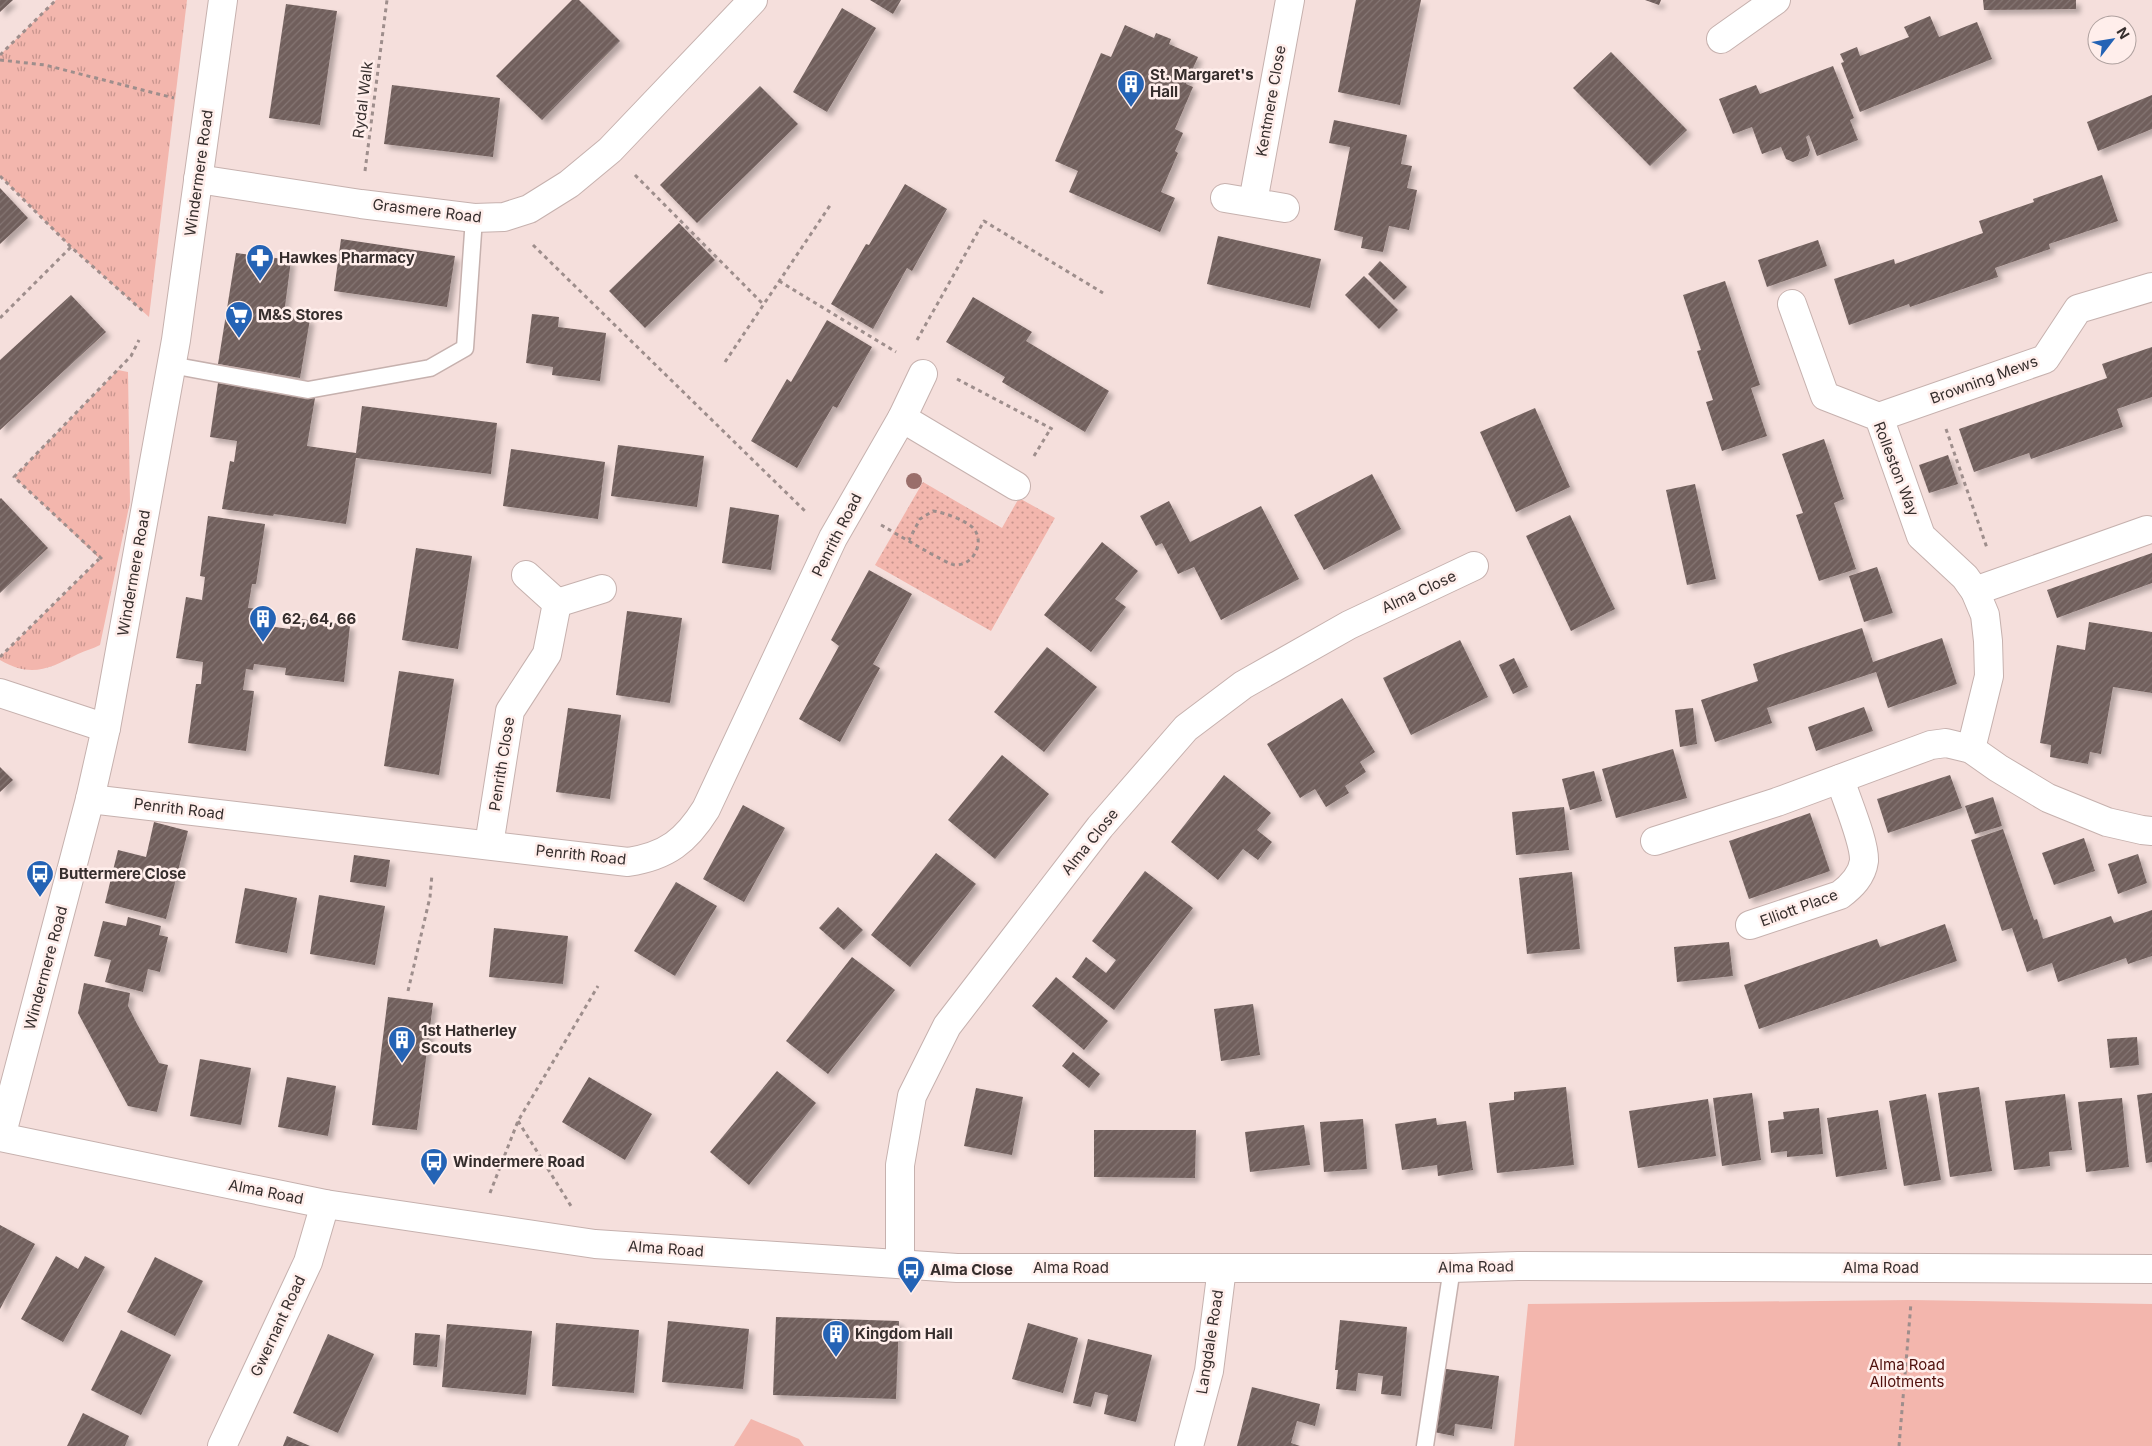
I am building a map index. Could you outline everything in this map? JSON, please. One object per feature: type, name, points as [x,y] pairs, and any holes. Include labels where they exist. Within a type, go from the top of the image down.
[{"type":"street","name":"Windermere Road","points":[[0,1137],[90,799],[106,728],[173,353],[223,0]]},
{"type":"street","name":"Grasmere Road","points":[[198,179],[361,204],[474,218],[504,217],[528,209],[548,199],[586,172],[610,150],[753,0]]},
{"type":"street","name":"Kentmere Close","points":[[1253,202],[1290,0]]},
{"type":"street","points":[[1720,39],[1776,0]]},
{"type":"street","points":[[1226,198],[1284,208]]},
{"type":"street","name":"Browning Mews","points":[[1879,417],[2045,359],[2078,309],[2152,287]]},
{"type":"street","name":"Rolleston Way","points":[[1792,304],[1825,396],[1879,417],[1921,536],[1965,577],[1987,586],[1984,615],[1989,659],[1986,692],[1971,749]]},
{"type":"street","name":"Penrith Road","points":[[90,799],[628,862],[646,859],[663,852],[678,844],[694,828],[706,809],[833,538],[902,418],[923,374]]},
{"type":"street","points":[[902,418],[1016,486]]},
{"type":"street","points":[[1987,586],[2147,530]]},
{"type":"street","name":"Alma Close","points":[[900,1264],[900,1165],[912,1096],[947,1026],[1100,826],[1186,728],[1243,685],[1349,625],[1474,566]]},
{"type":"street","points":[[526,575],[557,603],[602,589]]},
{"type":"street","name":"Penrith Close","points":[[488,845],[510,711],[547,654],[557,603]]},
{"type":"street","points":[[0,693],[106,728]]},
{"type":"street","points":[[1655,841],[1840,779],[1931,745],[1946,743],[1971,749],[1998,768],[2048,798],[2107,822],[2152,831]]},
{"type":"street","name":"Elliott Place","points":[[1750,925],[1840,895],[1852,886],[1860,875],[1864,860],[1862,846],[1840,779]]},
{"type":"street","name":"Alma Road","points":[[0,1137],[325,1204],[595,1244],[957,1268],[1452,1268],[1518,1266],[2152,1269]]},
{"type":"street","name":"Gwernant Road","points":[[222,1446],[308,1262],[325,1204]]},
{"type":"street","name":"Langdale Road","points":[[1189,1446],[1209,1371],[1222,1268]]},
{"type":"lane","points":[[173,353],[308,390],[430,368],[465,348],[474,218]]},
{"type":"lane","points":[[1425,1446],[1452,1268]]},
{"type":"path","points":[[0,55],[56,0]]},
{"type":"path","name":"Rydal Walk","points":[[361,204],[387,0]]},
{"type":"path","points":[[0,60],[45,65],[175,99],[209,103]]},
{"type":"path","points":[[610,150],[763,304]]},
{"type":"path","points":[[0,176],[173,353]]},
{"type":"path","points":[[725,362],[832,204]]},
{"type":"path","points":[[504,217],[833,538]]},
{"type":"path","points":[[916,341],[984,221],[1103,293]]},
{"type":"path","points":[[0,318],[71,247]]},
{"type":"path","points":[[779,281],[898,353]]},
{"type":"path","points":[[134,565],[100,559],[14,477],[131,356],[142,333]]},
{"type":"path","points":[[923,374],[955,378],[1054,430]]},
{"type":"path","points":[[1935,398],[1987,586]]},
{"type":"path","points":[[891,530],[909,540],[954,565],[965,563],[975,554],[979,540],[974,528],[944,512],[933,511],[920,519],[909,540]]},
{"type":"path","points":[[0,657],[100,559]]},
{"type":"path","points":[[408,991],[430,897],[437,839]]},
{"type":"path","points":[[477,1226],[518,1121],[598,986]]},
{"type":"path","points":[[518,1121],[595,1244]]},
{"type":"path","points":[[1899,1446],[1914,1268]]},
{"type":"green space","points":[[56,0],[187,0],[149,317],[71,247],[0,176],[0,55]]},
{"type":"green space","points":[[118,370],[128,372],[130,502],[100,645],[49,667],[31,670],[11,666],[0,660],[0,657],[100,559],[14,477]]},
{"type":"green space","points":[[923,482],[1002,528],[1019,498],[1055,518],[991,631],[875,565]]},
{"type":"green space","name":"Alma Road Allotments","points":[[1911,1300],[2152,1304],[2152,1446],[1514,1446],[1528,1304]]},
{"type":"green space","points":[[751,1419],[799,1439],[804,1446],[734,1446]]},
{"type":"building","points":[[0,0],[13,0],[0,12]]},
{"type":"building","points":[[572,0],[579,0],[620,41],[542,120],[496,76]]},
{"type":"building","points":[[870,0],[901,0],[893,14]]},
{"type":"building","points":[[1356,0],[1421,0],[1400,105],[1338,92]]},
{"type":"building","points":[[1645,0],[1661,0],[1659,5]]},
{"type":"building","points":[[1983,0],[2076,0],[2076,9],[1984,10]]},
{"type":"building","points":[[286,4],[337,11],[320,125],[269,118]]},
{"type":"building","points":[[842,8],[876,28],[827,112],[793,92]]},
{"type":"building","points":[[1930,16],[1939,37],[1977,22],[1992,59],[1860,112],[1841,63],[1844,62],[1840,54],[1857,47],[1860,56],[1909,37],[1904,27]]},
{"type":"building","name":"St. Margaret's Hall","points":[[1125,25],[1154,38],[1156,33],[1171,39],[1169,44],[1198,57],[1186,84],[1193,87],[1175,129],[1183,133],[1175,151],[1178,153],[1161,192],[1175,198],[1160,232],[1069,192],[1078,171],[1055,161],[1101,53],[1111,57]]},
{"type":"building","points":[[1611,52],[1687,130],[1650,166],[1573,88]]},
{"type":"building","points":[[1833,66],[1854,118],[1850,120],[1858,140],[1817,156],[1809,135],[1806,137],[1810,150],[1808,156],[1793,162],[1786,159],[1781,147],[1762,154],[1752,127],[1733,134],[1719,99],[1756,85],[1760,94]]},
{"type":"building","points":[[392,85],[500,98],[493,157],[384,144]]},
{"type":"building","points":[[760,86],[798,124],[697,223],[660,185]]},
{"type":"building","points":[[2152,95],[2152,129],[2098,151],[2087,122]]},
{"type":"building","points":[[1334,120],[1407,135],[1401,164],[1412,166],[1407,188],[1417,190],[1409,230],[1389,226],[1383,252],[1361,248],[1363,237],[1334,230],[1350,147],[1329,143]]},
{"type":"building","points":[[2102,175],[2118,221],[2049,244],[2050,249],[1995,268],[1998,277],[1910,307],[1909,304],[1849,325],[1834,279],[1894,259],[1895,264],[1983,233],[1979,221],[2034,202],[2033,199]]},
{"type":"building","points":[[905,184],[947,209],[912,271],[907,268],[873,329],[831,304],[866,244],[869,245]]},
{"type":"building","points":[[0,188],[28,218],[0,244]]},
{"type":"building","points":[[679,223],[715,260],[645,328],[609,291]]},
{"type":"building","points":[[1218,236],[1321,259],[1310,308],[1207,284]]},
{"type":"building","points":[[341,239],[455,256],[447,307],[334,291]]},
{"type":"building","points":[[1818,240],[1827,266],[1767,287],[1758,260]]},
{"type":"building","points":[[236,253],[291,260],[284,314],[310,319],[300,378],[218,364]]},
{"type":"building","points":[[1380,261],[1407,287],[1394,300],[1368,274]]},
{"type":"building","points":[[1364,276],[1398,310],[1379,329],[1345,295]]},
{"type":"building","points":[[1725,281],[1760,385],[1751,388],[1767,436],[1722,451],[1706,402],[1713,400],[1697,351],[1701,350],[1683,295]]},
{"type":"building","points":[[71,295],[106,332],[0,430],[0,360]]},
{"type":"building","points":[[973,297],[1032,332],[1026,341],[1109,391],[1085,432],[1002,382],[1005,377],[946,342]]},
{"type":"building","points":[[532,314],[559,317],[558,327],[606,333],[600,381],[552,375],[553,367],[526,363]]},
{"type":"building","points":[[827,320],[872,347],[837,408],[833,406],[797,468],[751,441],[787,379],[791,382]]},
{"type":"building","points":[[2152,347],[2152,397],[2117,409],[2123,427],[2031,459],[2029,453],[1974,472],[1959,429],[2107,378],[2102,364]]},
{"type":"building","points":[[218,383],[315,398],[307,446],[356,453],[362,406],[497,423],[491,474],[356,458],[346,524],[222,509],[230,461],[234,462],[237,441],[210,437]]},
{"type":"building","points":[[1535,408],[1570,487],[1516,512],[1480,432]]},
{"type":"building","points":[[1824,439],[1844,499],[1834,503],[1856,569],[1819,581],[1796,515],[1803,513],[1782,454]]},
{"type":"building","points":[[618,445],[704,456],[697,507],[611,496]]},
{"type":"building","points":[[511,449],[605,462],[598,519],[503,506]]},
{"type":"building","points":[[1948,455],[1958,484],[1929,493],[1919,465]]},
{"type":"building","points":[[1372,474],[1401,529],[1324,570],[1294,515]]},
{"type":"building","points":[[1695,484],[1716,579],[1687,585],[1666,490]]},
{"type":"building","points":[[0,499],[48,548],[0,593]]},
{"type":"building","points":[[1169,501],[1190,542],[1261,506],[1299,579],[1221,620],[1194,567],[1178,574],[1162,543],[1156,546],[1140,516]]},
{"type":"building","points":[[730,507],[779,515],[771,570],[722,563]]},
{"type":"building","points":[[1570,515],[1615,609],[1571,631],[1526,536]]},
{"type":"building","name":"62, 64, 66","points":[[208,516],[265,524],[256,584],[252,584],[248,608],[262,609],[260,625],[290,629],[292,618],[350,625],[344,682],[285,675],[286,668],[254,664],[253,670],[246,669],[243,690],[254,691],[246,751],[188,743],[196,684],[201,684],[203,662],[176,658],[186,597],[202,600],[205,577],[200,576]]},
{"type":"building","points":[[1102,542],[1138,571],[1115,599],[1126,607],[1091,652],[1044,615]]},
{"type":"building","points":[[416,548],[472,556],[458,649],[402,640]]},
{"type":"building","points":[[2152,553],[2152,583],[2057,618],[2047,590]]},
{"type":"building","points":[[1877,567],[1893,613],[1864,622],[1849,576]]},
{"type":"building","points":[[869,570],[912,594],[873,664],[880,668],[840,742],[799,719],[839,646],[831,640]]},
{"type":"building","points":[[627,611],[682,618],[670,703],[616,695]]},
{"type":"building","points":[[2089,622],[2152,632],[2152,693],[2113,687],[2101,754],[2090,752],[2088,764],[2050,757],[2051,745],[2040,743],[2057,645],[2085,650]]},
{"type":"building","points":[[1862,628],[1873,662],[1942,638],[1957,684],[1888,708],[1876,672],[1767,708],[1772,723],[1715,742],[1701,700],[1758,681],[1753,664]]},
{"type":"building","points":[[1460,640],[1488,697],[1411,735],[1383,678]]},
{"type":"building","points":[[1047,647],[1097,687],[1044,752],[994,712]]},
{"type":"building","points":[[1514,658],[1528,687],[1513,694],[1499,665]]},
{"type":"building","points":[[399,671],[454,679],[439,775],[384,766]]},
{"type":"building","points":[[1342,698],[1375,752],[1360,762],[1366,772],[1345,786],[1349,793],[1326,807],[1315,789],[1300,798],[1267,744]]},
{"type":"building","points":[[1864,707],[1873,731],[1816,751],[1808,727]]},
{"type":"building","points":[[568,708],[621,715],[610,799],[556,792]]},
{"type":"building","points":[[1693,708],[1697,744],[1680,747],[1675,710]]},
{"type":"building","points":[[1673,749],[1687,798],[1616,818],[1602,769]]},
{"type":"building","points":[[1002,755],[1049,794],[995,859],[948,820]]},
{"type":"building","points":[[0,767],[13,780],[0,792]]},
{"type":"building","points":[[1594,771],[1602,801],[1570,810],[1562,779]]},
{"type":"building","points":[[1224,775],[1271,813],[1257,830],[1272,842],[1258,860],[1243,849],[1218,880],[1171,842]]},
{"type":"building","points":[[1950,775],[1962,808],[1888,833],[1877,799]]},
{"type":"building","points":[[1993,797],[2002,826],[1975,834],[1965,806]]},
{"type":"building","points":[[743,805],[785,828],[744,902],[703,879]]},
{"type":"building","points":[[1564,807],[1569,850],[1516,855],[1512,812]]},
{"type":"building","points":[[1810,813],[1830,871],[1749,899],[1729,841]]},
{"type":"building","points":[[154,822],[188,831],[166,919],[105,903],[118,850],[146,857]]},
{"type":"building","points":[[2003,829],[2034,920],[2037,919],[2043,939],[2111,916],[2114,923],[2152,910],[2152,956],[2128,964],[2126,958],[2058,982],[2052,963],[2027,972],[2012,928],[2002,931],[1971,840]]},
{"type":"building","points":[[2084,838],[2095,871],[2054,885],[2042,853]]},
{"type":"building","points":[[936,853],[976,884],[910,967],[871,935]]},
{"type":"building","points":[[2138,854],[2147,883],[2118,894],[2108,864]]},
{"type":"building","points":[[354,855],[390,860],[386,887],[350,882]]},
{"type":"building","points":[[1145,871],[1193,908],[1114,1010],[1072,977],[1086,957],[1106,973],[1116,960],[1092,941]]},
{"type":"building","points":[[1572,872],[1580,949],[1527,954],[1519,878]]},
{"type":"building","points":[[676,882],[717,906],[675,976],[634,951]]},
{"type":"building","points":[[245,888],[297,898],[287,953],[235,943]]},
{"type":"building","points":[[319,895],[385,906],[375,965],[310,954]]},
{"type":"building","points":[[838,907],[863,930],[844,950],[819,928]]},
{"type":"building","points":[[128,917],[161,926],[159,935],[168,937],[160,972],[148,969],[143,992],[105,982],[111,960],[94,956],[103,921],[126,926]]},
{"type":"building","points":[[1945,924],[1957,961],[1759,1029],[1744,985],[1877,939],[1880,947]]},
{"type":"building","points":[[494,928],[568,936],[563,984],[489,977]]},
{"type":"building","points":[[1729,942],[1733,976],[1677,982],[1674,947]]},
{"type":"building","points":[[852,957],[895,990],[828,1074],[786,1041]]},
{"type":"building","points":[[1056,977],[1108,1021],[1084,1050],[1032,1006]]},
{"type":"building","points":[[84,983],[130,993],[128,1006],[137,1024],[159,1063],[168,1065],[157,1112],[128,1106],[78,1013]]},
{"type":"building","name":"1st Hatherley Scouts","points":[[388,997],[433,1003],[417,1130],[372,1125]]},
{"type":"building","points":[[1253,1004],[1260,1055],[1221,1061],[1214,1009]]},
{"type":"building","points":[[2137,1037],[2139,1065],[2110,1068],[2107,1039]]},
{"type":"building","points":[[1073,1052],[1100,1074],[1089,1088],[1062,1066]]},
{"type":"building","points":[[200,1059],[251,1068],[241,1125],[190,1116]]},
{"type":"building","points":[[777,1071],[816,1103],[749,1185],[710,1152]]},
{"type":"building","points":[[287,1077],[336,1086],[328,1136],[278,1127]]},
{"type":"building","points":[[589,1077],[652,1114],[625,1160],[562,1122]]},
{"type":"building","points":[[1566,1087],[1574,1165],[1497,1173],[1489,1103],[1514,1100],[1514,1092]]},
{"type":"building","points":[[1979,1087],[1992,1171],[1950,1177],[1938,1093]]},
{"type":"building","points":[[976,1088],[1023,1097],[1012,1155],[964,1146]]},
{"type":"building","points":[[1752,1093],[1761,1160],[1722,1166],[1713,1098]]},
{"type":"building","points":[[2152,1093],[2152,1162],[2146,1163],[2137,1095]]},
{"type":"building","points":[[1926,1094],[1941,1180],[1904,1186],[1889,1101]]},
{"type":"building","points":[[2065,1094],[2072,1150],[2049,1152],[2050,1166],[2014,1170],[2005,1101]]},
{"type":"building","points":[[2122,1098],[2129,1167],[2086,1172],[2078,1102]]},
{"type":"building","points":[[1708,1099],[1716,1156],[1638,1168],[1629,1111]]},
{"type":"building","points":[[1819,1108],[1823,1154],[1787,1157],[1787,1151],[1771,1153],[1768,1121],[1784,1119],[1783,1112]]},
{"type":"building","points":[[1878,1110],[1887,1169],[1836,1177],[1827,1118]]},
{"type":"building","points":[[1436,1118],[1437,1125],[1466,1121],[1473,1170],[1438,1176],[1437,1165],[1402,1170],[1395,1124]]},
{"type":"building","points":[[1363,1119],[1367,1169],[1324,1172],[1320,1122]]},
{"type":"building","points":[[1304,1125],[1310,1165],[1250,1172],[1245,1132]]},
{"type":"building","points":[[1094,1130],[1196,1130],[1195,1178],[1094,1177]]},
{"type":"building","points":[[0,1225],[35,1244],[0,1309]]},
{"type":"building","points":[[56,1256],[78,1269],[85,1256],[105,1267],[63,1342],[21,1319]]},
{"type":"building","points":[[155,1257],[203,1281],[175,1336],[127,1312]]},
{"type":"building","name":"Kingdom Hall","points":[[776,1317],[899,1321],[896,1399],[773,1395]]},
{"type":"building","points":[[1340,1320],[1407,1327],[1401,1396],[1381,1394],[1383,1376],[1358,1373],[1356,1391],[1336,1389],[1338,1370],[1335,1370]]},
{"type":"building","points":[[668,1321],[749,1329],[743,1389],[662,1382]]},
{"type":"building","points":[[556,1323],[639,1330],[634,1393],[552,1386]]},
{"type":"building","points":[[1028,1323],[1078,1338],[1063,1393],[1012,1379]]},
{"type":"building","points":[[447,1324],[532,1331],[526,1395],[442,1387]]},
{"type":"building","points":[[121,1330],[171,1355],[141,1415],[91,1390]]},
{"type":"building","points":[[415,1333],[440,1335],[437,1367],[413,1365]]},
{"type":"building","points":[[328,1334],[374,1354],[338,1433],[293,1413]]},
{"type":"building","points":[[1088,1339],[1152,1355],[1136,1422],[1104,1414],[1108,1395],[1095,1392],[1091,1407],[1073,1403]]},
{"type":"building","points":[[1439,1368],[1499,1376],[1492,1429],[1455,1424],[1454,1436],[1434,1432]]},
{"type":"building","points":[[1252,1387],[1320,1404],[1315,1426],[1297,1421],[1291,1443],[1300,1446],[1237,1446]]},
{"type":"building","points":[[83,1413],[129,1436],[125,1446],[67,1446]]},
{"type":"building","points":[[287,1436],[310,1446],[283,1446]]},
{"type":"place","name":"St. Margaret's Hall","points":[[1131,108]]},
{"type":"place","name":"Hawkes Pharmacy","points":[[260,282]]},
{"type":"place","name":"M&S Stores","points":[[239,339]]},
{"type":"place","name":"62, 64, 66","points":[[263,643]]},
{"type":"place","name":"Buttermere Close","points":[[40,898]]},
{"type":"place","name":"1st Hatherley Scouts","points":[[402,1064]]},
{"type":"place","name":"Windermere Road","points":[[434,1186]]},
{"type":"place","name":"Alma Close","points":[[911,1294]]},
{"type":"place","name":"Kingdom Hall","points":[[836,1358]]}]
